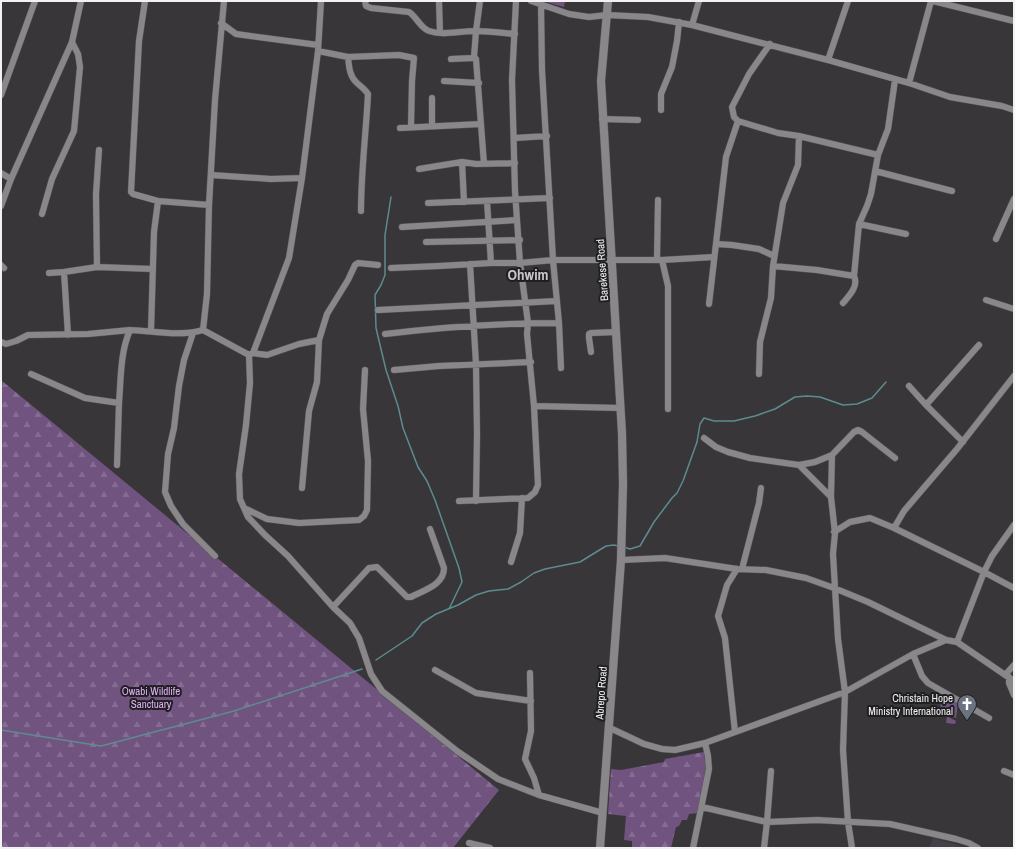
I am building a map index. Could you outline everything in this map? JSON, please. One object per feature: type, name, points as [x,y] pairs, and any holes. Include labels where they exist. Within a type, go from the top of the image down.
[{"type":"main road","name":"Barekese Road","points":[[608,1],[601,81],[602,119],[621,408],[623,484],[622,539]]},
{"type":"main road","name":"Abrepo Road","points":[[600,848],[622,560],[622,539]]},
{"type":"street","points":[[1,95],[35,1]]},
{"type":"street","points":[[1,206],[72,42],[81,1]]},
{"type":"street","points":[[145,1],[139,41],[131,192],[133,194],[158,201],[209,205]]},
{"type":"street","points":[[203,330],[207,294],[210,175],[214,100],[224,1]]},
{"type":"street","points":[[321,1],[318,48],[302,178],[289,258],[251,354],[246,425],[239,474],[240,499],[248,516],[265,535],[288,556],[333,608],[350,623],[358,638],[371,674],[382,691],[475,765],[498,779],[539,795],[603,813]]},
{"type":"street","points":[[365,1],[366,6],[371,8],[409,12],[414,15],[419,24],[428,31],[440,33],[476,31],[515,34]]},
{"type":"street","points":[[439,1],[440,33]]},
{"type":"street","points":[[480,1],[474,57],[476,60],[479,83],[484,164]]},
{"type":"street","points":[[459,501],[528,498],[535,492],[538,486],[531,362],[527,334],[528,323],[520,263],[520,240],[517,220],[514,163],[515,138],[512,80],[516,1]]},
{"type":"street","points":[[531,1],[569,14],[589,17],[606,15],[648,17],[692,25],[828,60],[909,83],[950,97],[1002,106],[1014,110]]},
{"type":"street","points":[[692,25],[699,1]]},
{"type":"street","points":[[828,60],[848,1]]},
{"type":"street","points":[[909,83],[932,1],[1014,21]]},
{"type":"street","points":[[541,5],[542,70],[561,368]]},
{"type":"street","points":[[221,22],[236,34],[318,48],[348,57],[398,55],[414,58],[411,127]]},
{"type":"street","points":[[661,110],[661,94],[672,67],[678,41],[678,22]]},
{"type":"street","points":[[42,214],[52,179],[74,131],[80,67],[78,54],[72,42]]},
{"type":"street","points":[[770,44],[749,74],[732,107],[734,117],[738,120],[778,133],[799,136],[878,156]]},
{"type":"street","points":[[348,57],[350,73],[354,81],[366,90],[368,94],[366,134],[361,174],[361,211]]},
{"type":"street","points":[[451,59],[474,57]]},
{"type":"street","points":[[843,303],[856,285],[854,276],[859,224],[869,200],[878,156],[888,129],[895,80]]},
{"type":"street","points":[[444,81],[479,83]]},
{"type":"street","points":[[432,98],[432,126]]},
{"type":"street","points":[[602,119],[638,120]]},
{"type":"street","points":[[709,304],[726,157],[738,120]]},
{"type":"street","points":[[400,128],[481,124]]},
{"type":"street","points":[[515,138],[547,136]]},
{"type":"street","points":[[759,374],[760,342],[771,298],[774,256],[783,203],[798,165],[799,136]]},
{"type":"street","points":[[97,267],[96,194],[99,150]]},
{"type":"street","points":[[419,169],[462,162],[484,164],[514,163]]},
{"type":"street","points":[[462,162],[464,202]]},
{"type":"street","points":[[875,171],[952,191]]},
{"type":"street","points":[[1,173],[12,179]]},
{"type":"street","points":[[210,175],[270,179],[302,178]]},
{"type":"street","points":[[428,203],[550,198]]},
{"type":"street","points":[[996,239],[1014,199]]},
{"type":"street","points":[[658,200],[660,260],[668,286],[668,409]]},
{"type":"street","points":[[151,331],[154,232],[158,201]]},
{"type":"street","points":[[487,201],[491,263]]},
{"type":"street","points":[[402,227],[517,220]]},
{"type":"street","points":[[859,224],[906,234]]},
{"type":"street","points":[[426,242],[520,240]]},
{"type":"street","points":[[716,244],[759,249],[774,256]]},
{"type":"street","points":[[391,268],[520,263],[553,260],[660,260],[714,257]]},
{"type":"street","points":[[470,264],[476,364],[476,501]]},
{"type":"street","points":[[302,488],[309,410],[317,382],[319,340],[327,314],[348,280],[355,265],[378,265]]},
{"type":"street","points":[[773,266],[841,273],[854,276]]},
{"type":"street","points":[[49,273],[97,267],[153,269]]},
{"type":"street","points":[[64,272],[68,335]]},
{"type":"street","points":[[378,310],[557,300]]},
{"type":"street","points":[[986,300],[1014,309]]},
{"type":"street","points":[[384,334],[436,328],[528,323],[559,323]]},
{"type":"street","points":[[1,342],[6,344],[16,342],[28,335],[68,335],[108,333],[130,330],[164,333],[193,333],[203,330],[251,354],[267,355],[299,344],[319,340]]},
{"type":"street","points":[[117,465],[119,403],[123,354],[126,339],[130,330]]},
{"type":"street","points":[[591,352],[589,338],[591,333],[616,332]]},
{"type":"street","points":[[193,333],[184,360],[179,386],[174,428],[168,454],[165,492],[171,506],[183,524],[215,556]]},
{"type":"street","points":[[926,405],[979,345]]},
{"type":"street","points":[[394,370],[476,364],[531,362]]},
{"type":"street","points":[[244,508],[267,519],[299,524],[359,520],[364,516],[367,510],[368,461],[364,409],[365,370]]},
{"type":"street","points":[[31,374],[85,398],[119,403]]},
{"type":"street","points":[[894,528],[904,511],[963,442],[1014,376]]},
{"type":"street","points":[[909,386],[963,442]]},
{"type":"street","points":[[534,406],[621,408]]},
{"type":"street","points":[[704,438],[716,447],[728,452],[750,458],[800,465],[815,462],[832,455],[854,432],[858,430],[895,458]]},
{"type":"street","points":[[832,455],[830,497],[834,532],[834,588],[838,639],[845,692],[843,750],[848,822],[852,848]]},
{"type":"street","points":[[800,465],[830,497]]},
{"type":"street","points":[[735,732],[725,638],[718,616],[727,585],[739,569],[759,503],[761,488]]},
{"type":"street","points":[[511,562],[520,533],[522,498]]},
{"type":"street","points":[[834,532],[850,522],[870,518],[894,528],[1014,588]]},
{"type":"street","points":[[957,642],[984,572],[992,556],[1014,525]]},
{"type":"street","points":[[333,608],[372,566],[377,567],[408,597],[411,597],[438,583],[444,574],[444,568],[430,529]]},
{"type":"street","points":[[622,560],[664,558],[739,569],[766,570],[806,578],[868,602],[946,640],[957,642],[1009,678]]},
{"type":"street","points":[[610,728],[644,744],[662,749],[675,750],[705,743],[845,692],[913,654],[946,640]]},
{"type":"street","points":[[913,654],[922,676],[928,683],[989,718]]},
{"type":"street","points":[[1014,664],[1009,678],[1009,683],[1014,695]]},
{"type":"street","points":[[436,670],[476,693],[531,701]]},
{"type":"street","points":[[530,673],[532,731],[525,759],[534,778],[539,795]]},
{"type":"street","points":[[693,848],[709,769],[705,743]]},
{"type":"street","points":[[764,848],[771,771]]},
{"type":"street","points":[[1004,771],[1014,775]]},
{"type":"street","points":[[702,808],[767,822],[801,820],[890,824],[956,839],[969,843],[978,848]]},
{"type":"street","points":[[469,842],[490,848]]},
{"type":"shaded area","points":[[933,838],[967,848],[929,848]]},
{"type":"green space","points":[[543,1],[565,1],[564,7]]},
{"type":"green space","name":"Owabi Wildlife Sanctuary","points":[[1,380],[499,790],[453,848],[1,848]]},
{"type":"green space","points":[[942,693],[958,704],[956,718],[940,710]]},
{"type":"green space","points":[[941,713],[956,721],[955,724],[946,723],[947,717],[941,717]]},
{"type":"green space","points":[[704,752],[706,758],[706,773],[698,813],[689,814],[687,820],[682,820],[679,826],[676,827],[671,848],[632,848],[632,841],[624,840],[626,816],[608,814],[611,769],[621,770],[664,762],[665,759]]},
{"type":"waterway","points":[[391,197],[385,235],[385,275],[375,295],[376,328],[386,370],[398,406],[403,428],[418,467],[427,481],[435,500],[459,568],[462,582],[449,609]]},
{"type":"waterway","points":[[624,547],[630,549],[640,546],[654,522],[677,493],[683,481],[697,442],[700,424],[704,418],[714,421],[734,421],[775,409],[795,397],[820,397],[843,405],[857,404],[872,398],[886,382]]},
{"type":"waterway","points":[[376,660],[412,636],[422,623],[436,614],[458,605],[476,595],[489,591],[508,589],[534,573],[545,569],[580,562],[606,546],[618,546]]},
{"type":"waterway","points":[[1,730],[101,746],[234,711],[362,669]]},
{"type":"place","name":"Christain Hope Ministry International","points":[[967,721]]},
{"type":"district","name":"Ohwim","points":[[528,274]]}]
